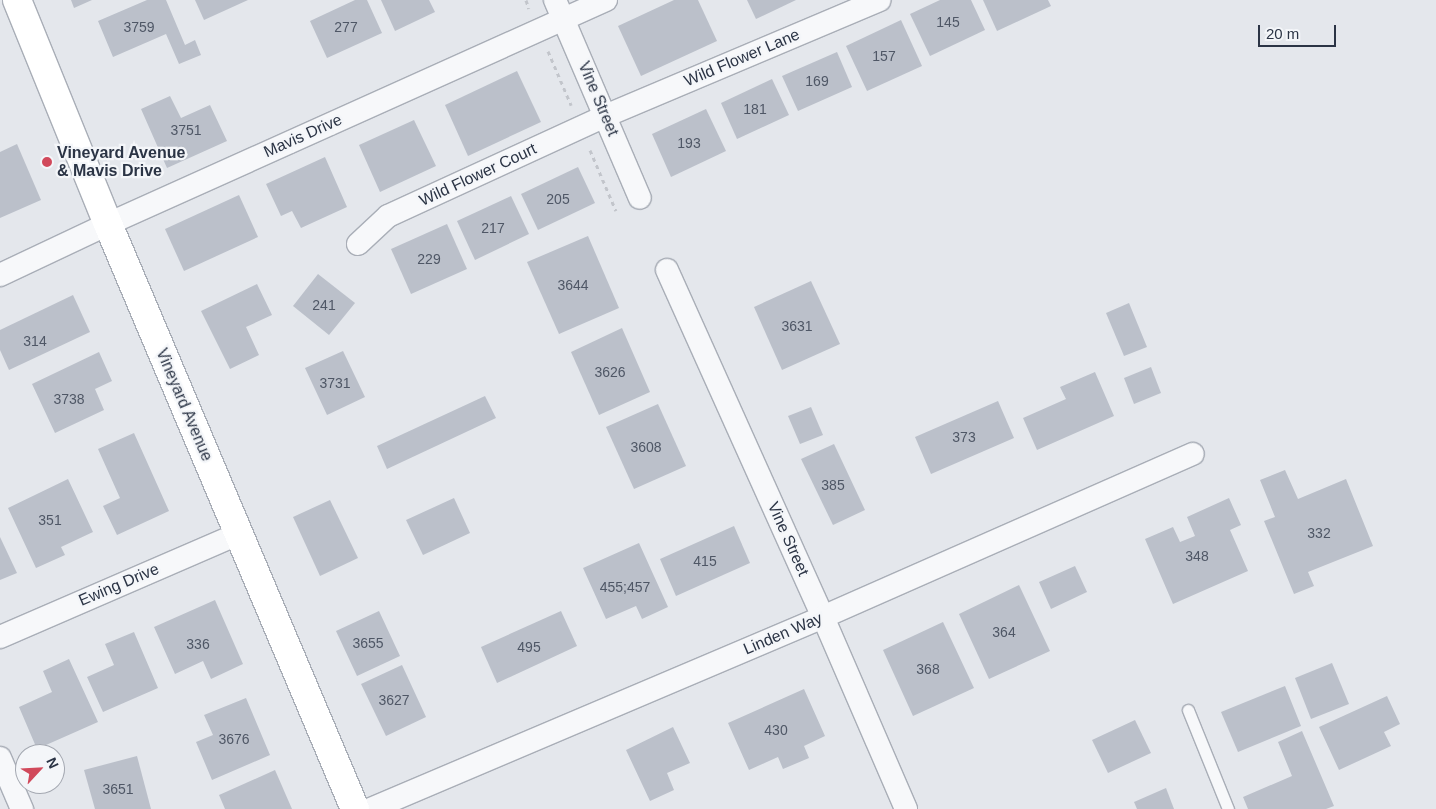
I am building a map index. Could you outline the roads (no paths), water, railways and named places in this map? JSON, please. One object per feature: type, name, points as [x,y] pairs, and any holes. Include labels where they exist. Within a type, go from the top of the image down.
[{"type":"street","name":"Vineyard Avenue","points":[[17,0],[108,224],[355,809]]},
{"type":"street","name":"Mavis Drive","points":[[0,274],[559,10],[606,0]]},
{"type":"street","name":"Wild Flower Lane","points":[[605,116],[879,0]]},
{"type":"street","name":"Vine Street","points":[[559,10],[640,198]]},
{"type":"street","name":"Wild Flower Court","points":[[358,244],[388,216],[605,116]]},
{"type":"street","name":"Vine Street","points":[[667,270],[823,617],[906,809]]},
{"type":"street","name":"Linden Way","points":[[371,809],[823,617],[1193,454]]},
{"type":"street","name":"Ewing Drive","points":[[0,636],[238,534]]},
{"type":"street","points":[[0,758],[22,809]]},
{"type":"lane","points":[[1188,710],[1228,809]]},
{"type":"place","name":"Vineyard Avenue & Mavis Drive","points":[[47,162]]}]
